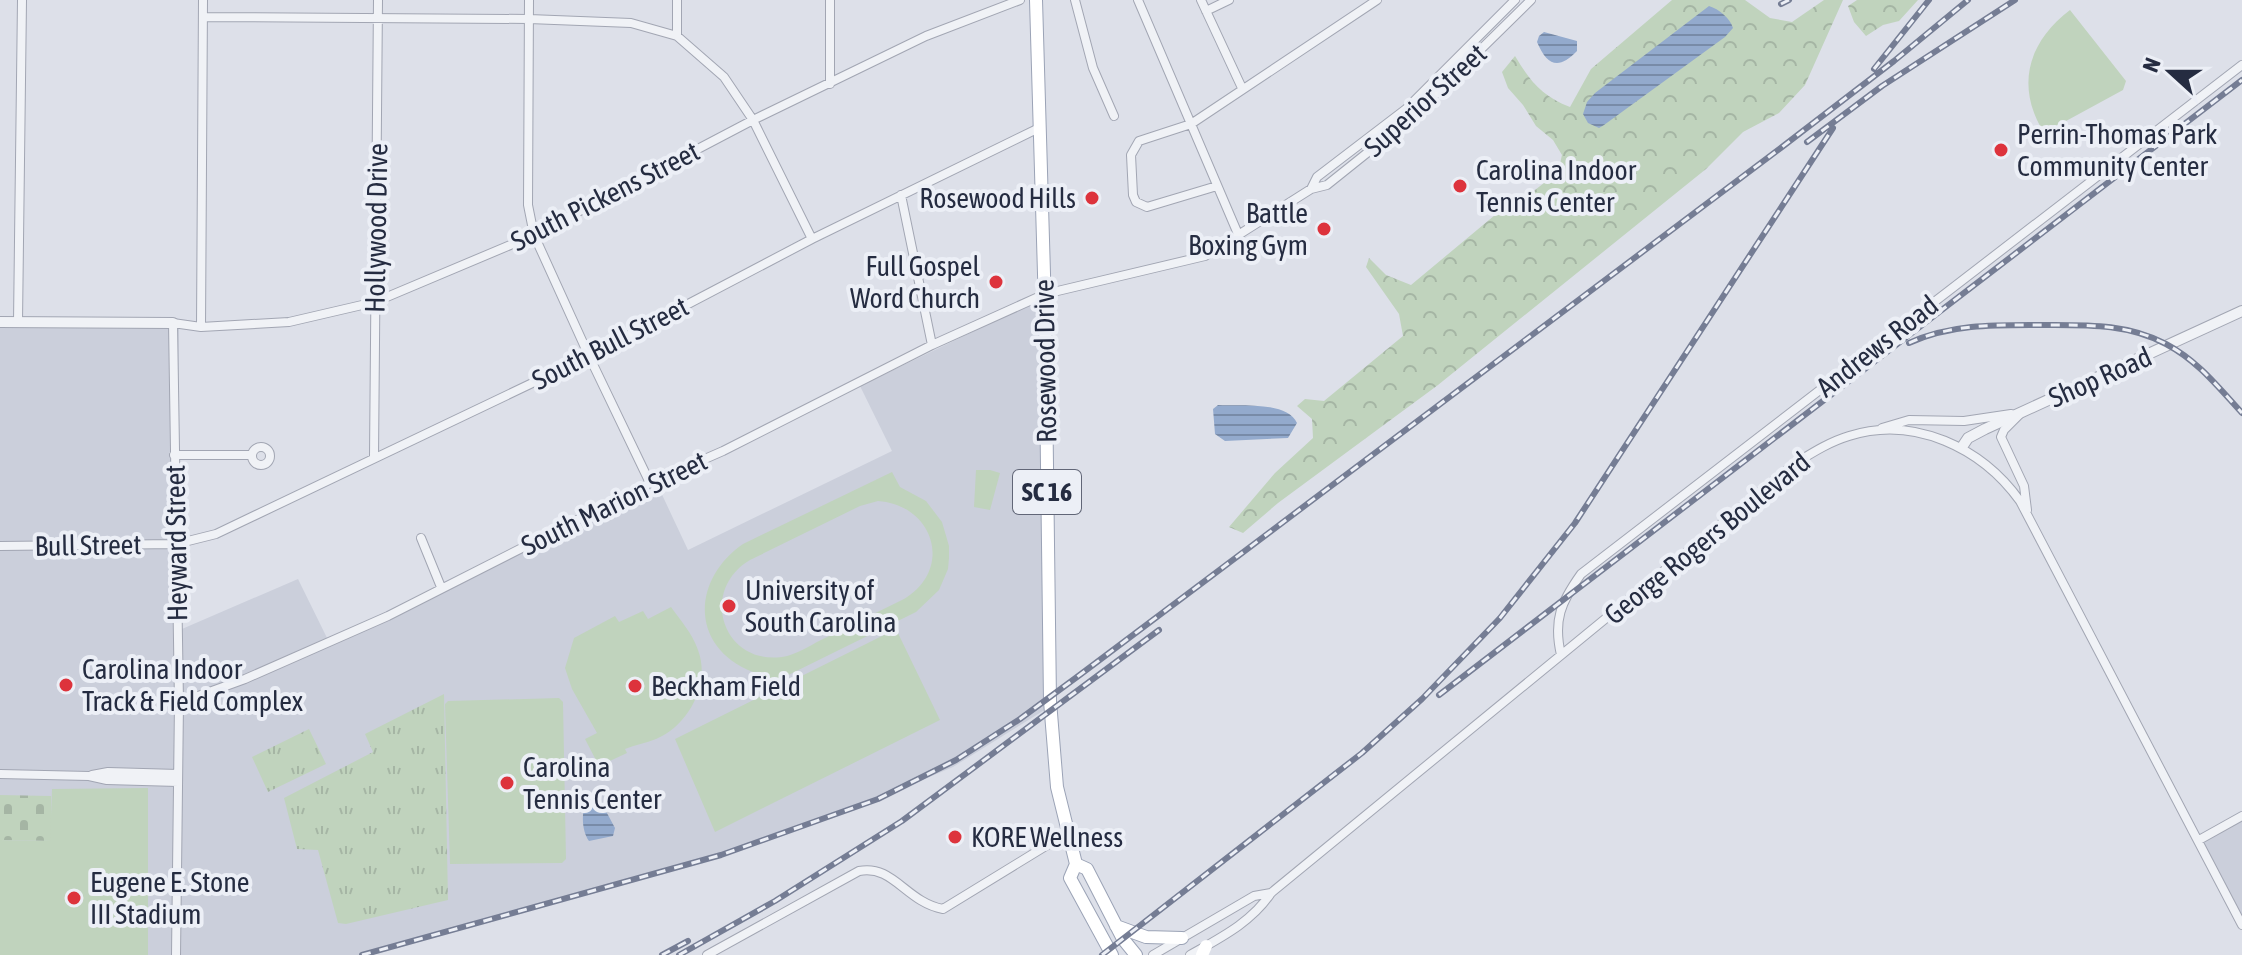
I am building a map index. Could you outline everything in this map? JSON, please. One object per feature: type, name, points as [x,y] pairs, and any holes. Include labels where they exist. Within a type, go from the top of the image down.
[{"type":"main road","name":"Rosewood Drive","points":[[1036,0],[1045,294],[1050,701],[1057,787],[1076,864],[1070,878],[1112,955]]},
{"type":"main road","name":"Rosewood Drive","points":[[1076,864],[1087,869],[1116,926],[1136,955]]},
{"type":"main road","points":[[1116,926],[1146,937],[1182,938]]},
{"type":"main road","points":[[1102,940],[1102,955]]},
{"type":"street","points":[[18,322],[22,0]]},
{"type":"street","points":[[201,327],[203,0]]},
{"type":"street","name":"Hollywood Drive","points":[[374,457],[378,0]]},
{"type":"street","points":[[529,0],[528,205],[534,235],[650,483]]},
{"type":"street","points":[[677,0],[677,36]]},
{"type":"street","points":[[830,0],[830,84]]},
{"type":"street","name":"South Pickens Street","points":[[173,323],[201,327],[289,322],[375,302],[534,235],[753,120],[926,36],[1020,0]]},
{"type":"street","points":[[1075,0],[1093,68],[1114,116]]},
{"type":"street","points":[[1138,0],[1238,234]]},
{"type":"street","points":[[1201,0],[1242,88]]},
{"type":"street","points":[[1206,11],[1229,0]]},
{"type":"street","points":[[1217,186],[1147,207],[1136,202],[1133,195],[1133,147],[1139,141],[1191,124],[1377,0]]},
{"type":"street","name":"Superior Street","points":[[1311,189],[1317,177],[1406,109],[1515,0]]},
{"type":"street","name":"Superior Street","points":[[1045,294],[1205,256],[1311,189],[1327,185],[1412,117],[1531,0]]},
{"type":"street","points":[[203,17],[529,19],[631,23],[677,36],[724,77],[753,120],[812,239]]},
{"type":"street","name":"Andrews Road","points":[[1561,655],[1556,632],[1564,600],[1581,574],[2242,65]]},
{"type":"street","name":"South Bull Street","points":[[176,544],[216,534],[589,356],[812,239],[1039,128]]},
{"type":"street","points":[[901,195],[932,345]]},
{"type":"street","name":"South Marion Street","points":[[179,703],[258,673],[388,616],[650,483],[723,451],[932,345],[1045,294]]},
{"type":"street","name":"Shop Road","points":[[1962,447],[1968,438],[2242,311]]},
{"type":"street","points":[[0,322],[173,323]]},
{"type":"street","name":"Heyward Street","points":[[173,323],[179,703],[176,955]]},
{"type":"street","points":[[1862,433],[1909,420],[1964,421],[2022,412]]},
{"type":"street","points":[[2022,412],[2001,437],[2024,486],[2028,514]]},
{"type":"street","name":"George Rogers Boulevard","points":[[1190,955],[1204,950],[1243,923],[1262,907],[1271,893],[1794,464],[1831,443],[1862,433],[1896,430],[1962,447],[2009,485],[2028,514],[2242,925]]},
{"type":"street","points":[[174,455],[251,455]]},
{"type":"street","points":[[421,538],[441,587]]},
{"type":"street","name":"Bull Street","points":[[0,546],[176,544]]},
{"type":"street","points":[[0,774],[89,776],[107,780],[178,778]]},
{"type":"street","points":[[2199,840],[2242,816]]},
{"type":"street","points":[[707,955],[859,871],[871,868],[881,871],[918,901],[943,909],[1067,833]]},
{"type":"street","name":"George Rogers Boulevard","points":[[1153,955],[1254,896],[1271,893]]},
{"type":"shaded area","name":"University of South Carolina","points":[[1049,295],[1054,704],[953,767],[863,805],[715,856],[554,903],[451,928],[365,955],[0,955],[0,324],[179,326],[175,632],[298,579],[329,642],[657,484],[688,550],[892,451],[860,386]]},
{"type":"shaded area","points":[[2242,816],[2242,925],[2197,842]]},
{"type":"green space","points":[[1672,0],[1745,0],[1770,18],[1792,22],[1824,0],[1843,0],[1805,85],[1779,113],[1743,132],[1706,169],[1438,385],[1278,503],[1243,533],[1229,527],[1275,473],[1313,438],[1312,419],[1297,406],[1305,399],[1324,401],[1403,336],[1399,314],[1366,267],[1369,258],[1386,275],[1411,285],[1495,215],[1558,172],[1562,155],[1553,140],[1536,126],[1508,88],[1502,72],[1515,56],[1538,87],[1570,107],[1591,69]]},
{"type":"green space","points":[[1857,0],[1918,0],[1899,21],[1883,25],[1866,36],[1854,22],[1848,6]]},
{"type":"green space","points":[[2070,10],[2126,81],[2123,90],[2044,133],[2030,98],[2030,66],[2044,36]]},
{"type":"green space","points":[[976,470],[1000,473],[990,510],[974,507]]},
{"type":"green space","points":[[892,472],[900,487],[926,501],[942,522],[949,546],[948,569],[939,590],[916,612],[762,688],[753,672],[732,661],[718,647],[708,630],[705,612],[707,594],[714,576],[726,559],[743,544]],"holes":[[[878,501],[897,505],[913,514],[924,526],[931,540],[933,556],[929,572],[920,586],[904,599],[787,656],[761,656],[745,649],[732,638],[724,623],[722,606],[725,589],[734,573],[750,560],[860,506]]]},
{"type":"green space","name":"Beckham Field","points":[[671,607],[698,650],[701,676],[694,702],[668,733],[625,749],[627,753],[599,766],[585,739],[597,733],[572,689],[565,668],[574,638],[615,616],[619,622],[643,611],[648,619]]},
{"type":"green space","points":[[896,629],[940,720],[715,832],[675,739]]},
{"type":"green space","points":[[444,694],[448,900],[346,924],[338,923],[318,850],[297,849],[284,798],[373,752],[365,734]]},
{"type":"green space","points":[[559,698],[563,702],[566,859],[562,863],[450,864],[445,704],[448,701]]},
{"type":"green space","points":[[309,729],[326,764],[268,792],[252,757]]},
{"type":"green space","name":"Eugene E. Stone III Stadium","points":[[148,788],[148,955],[0,955],[0,840],[50,841],[52,789]]},
{"type":"green space","points":[[0,795],[51,796],[51,841],[0,840]]},
{"type":"water","points":[[1709,6],[1724,14],[1732,24],[1733,28],[1725,37],[1604,125],[1599,128],[1588,123],[1583,114],[1587,102],[1595,93]]},
{"type":"water","points":[[1544,32],[1577,41],[1577,51],[1565,61],[1554,63],[1545,56],[1537,42]]},
{"type":"water","points":[[1218,405],[1273,408],[1292,416],[1297,423],[1288,438],[1225,441],[1215,434],[1213,409]]},
{"type":"water","points":[[591,797],[600,800],[615,828],[613,836],[589,841],[586,836],[583,812]]},
{"type":"railway","points":[[1781,4],[1789,0]]},
{"type":"railway","points":[[1874,69],[1929,0]]},
{"type":"railway","points":[[362,955],[721,855],[878,799],[956,760],[1020,719],[1081,674],[1782,147],[1968,0]]},
{"type":"railway","points":[[1807,142],[1882,86],[2015,0]]},
{"type":"railway","points":[[1439,695],[2242,80]]},
{"type":"railway","points":[[1102,955],[1362,753],[1422,699],[1500,618],[1575,523],[1833,128]]},
{"type":"railway","points":[[1909,343],[1926,336],[1977,326],[2078,325],[2123,329],[2152,337],[2188,358],[2242,413]]},
{"type":"railway","points":[[679,955],[775,901],[902,821],[1159,630]]},
{"type":"railway","points":[[662,955],[688,941]]},
{"type":"place","name":"Perrin-Thomas Park Community Center","points":[[2001,150]]},
{"type":"place","name":"Carolina Indoor Tennis Center","points":[[1460,186]]},
{"type":"place","name":"Rosewood Hills","points":[[1092,198]]},
{"type":"place","name":"Battle Boxing Gym","points":[[1324,229]]},
{"type":"place","name":"Full Gospel Word Church","points":[[996,282]]},
{"type":"place","name":"University of South Carolina","points":[[729,606]]},
{"type":"place","name":"Carolina Indoor Track & Field Complex","points":[[66,685]]},
{"type":"place","name":"Beckham Field","points":[[635,686]]},
{"type":"place","name":"Carolina Tennis Center","points":[[507,783]]},
{"type":"place","name":"KORE Wellness","points":[[955,837]]},
{"type":"place","name":"Eugene E. Stone III Stadium","points":[[74,898]]}]
